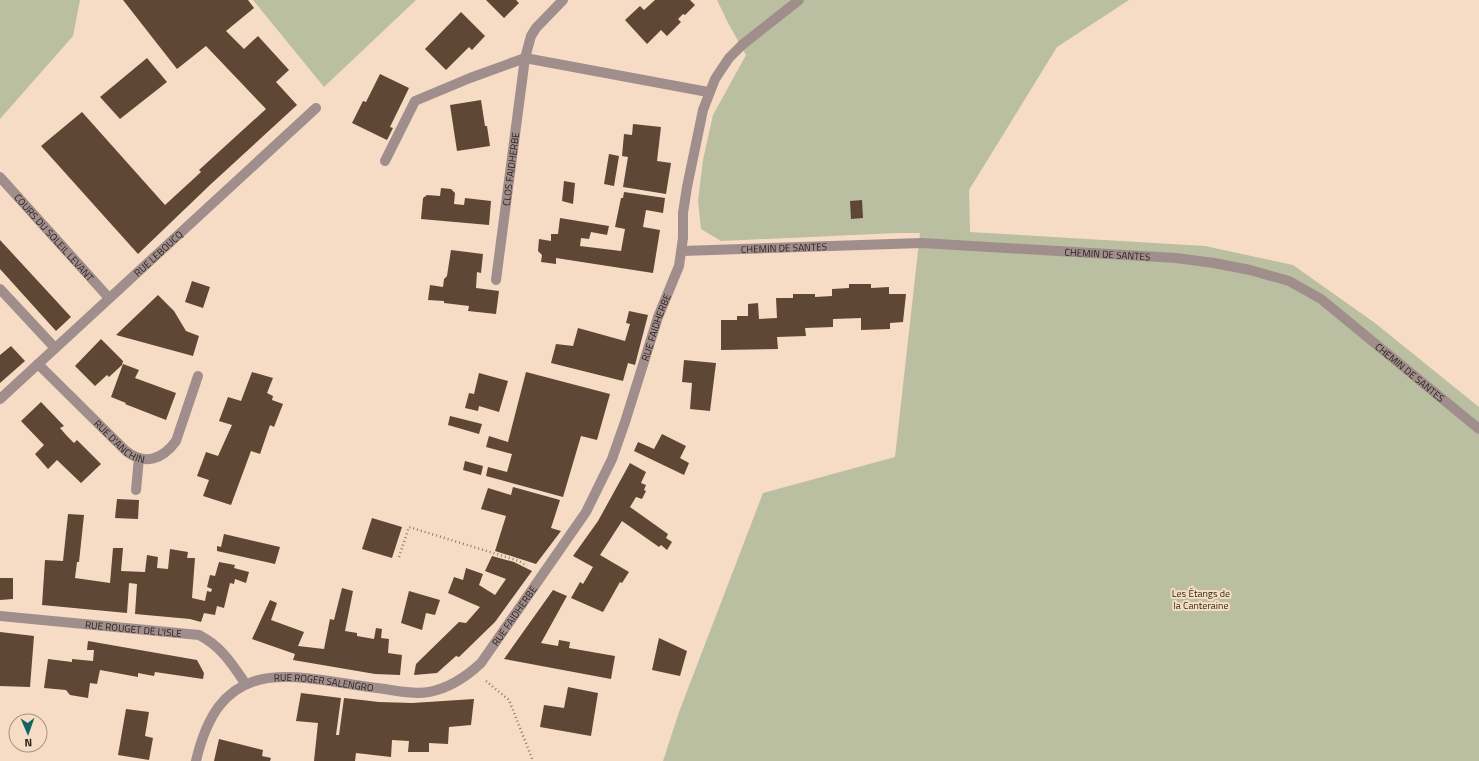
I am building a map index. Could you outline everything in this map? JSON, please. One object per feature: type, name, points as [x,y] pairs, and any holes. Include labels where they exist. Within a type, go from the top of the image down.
[{"type":"street","name":"CLOS FAIDHERBE","points":[[496,280],[525,58],[531,36],[536,28],[563,0]]},
{"type":"street","name":"RUE FAIDHERBE","points":[[486,656],[586,512],[612,459],[658,318],[679,266],[682,251],[684,201],[708,92],[720,68],[729,58],[756,34],[799,0]]},
{"type":"street","points":[[385,160],[415,101],[470,78],[525,58],[708,92]]},
{"type":"street","name":"RUE LEBOUCQ","points":[[0,399],[316,108]]},
{"type":"street","name":"COURS DU SOLEIL LEVANT","points":[[0,177],[109,298]]},
{"type":"street","name":"CHEMIN DE SANTES","points":[[682,251],[922,243],[1176,258],[1250,270],[1289,281],[1321,299],[1479,429]]},
{"type":"street","points":[[0,289],[55,348]]},
{"type":"street","name":"RUE D'ANCHIN","points":[[38,364],[126,451],[133,456],[147,459],[156,458],[163,455],[172,447],[180,432],[198,376]]},
{"type":"street","points":[[136,490],[139,458]]},
{"type":"street","name":"RUE ROUGET DE L'ISLE","points":[[0,616],[199,635],[211,641],[221,650],[245,683]]},
{"type":"street","name":"RUE ROGER SALENGRO","points":[[196,761],[200,743],[215,712],[233,691],[245,683],[258,679],[282,676],[398,691],[427,692],[453,684],[474,670],[486,656]]},
{"type":"path","points":[[399,557],[409,526],[519,561],[542,575]]},
{"type":"path","points":[[474,670],[509,700],[533,761]]},
{"type":"green space","points":[[0,0],[80,0],[73,36],[0,119]]},
{"type":"green space","points":[[253,0],[416,0],[324,87]]},
{"type":"green space","name":"Les Étangs de la Canteraine","points":[[717,0],[1129,0],[1057,47],[969,190],[970,232],[1205,246],[1293,265],[1375,323],[1479,407],[1479,761],[663,761],[679,712],[763,493],[895,457],[920,233],[721,241],[701,229],[698,201],[703,160],[713,115],[746,55]]},
{"type":"building","points":[[123,0],[248,0],[254,8],[226,31],[244,49],[258,36],[289,70],[276,82],[297,105],[138,254],[41,146],[82,112],[165,205],[201,172],[199,170],[266,109],[206,46],[177,69]]},
{"type":"building","points":[[486,0],[516,0],[519,3],[504,18]]},
{"type":"building","points":[[655,0],[690,0],[695,5],[685,15],[683,14],[678,19],[681,22],[667,36],[661,30],[647,44],[625,20],[640,6],[644,10]]},
{"type":"building","points":[[461,12],[485,36],[472,50],[469,47],[446,70],[425,49]]},
{"type":"building","points":[[147,58],[167,82],[120,119],[100,97]]},
{"type":"building","points":[[380,74],[409,88],[390,127],[393,128],[387,140],[352,123],[363,101],[366,102]]},
{"type":"building","points":[[481,100],[490,146],[457,151],[450,105]]},
{"type":"building","points":[[633,124],[661,127],[657,161],[671,163],[666,194],[623,187],[628,157],[622,156],[624,134],[632,135]]},
{"type":"building","points":[[609,154],[619,156],[614,186],[604,184]]},
{"type":"building","points":[[564,181],[575,183],[573,204],[562,201]]},
{"type":"building","points":[[441,188],[451,189],[455,193],[454,204],[464,205],[465,198],[491,201],[489,225],[421,219],[423,198],[427,195],[440,196]]},
{"type":"building","points":[[624,192],[665,198],[663,213],[646,210],[643,227],[660,230],[653,273],[556,258],[556,264],[541,262],[542,255],[538,251],[539,239],[551,241],[551,234],[558,234],[560,218],[609,226],[607,235],[591,232],[589,239],[581,238],[580,246],[621,251],[625,229],[615,227],[621,198],[623,198]]},
{"type":"building","points":[[862,200],[863,218],[851,219],[850,201]]},
{"type":"building","points":[[0,240],[71,317],[56,331],[0,269]]},
{"type":"building","points":[[451,250],[483,254],[481,273],[477,272],[476,288],[499,291],[496,314],[468,311],[469,306],[444,303],[444,301],[428,300],[430,285],[443,287],[444,279],[447,276]]},
{"type":"building","points":[[192,281],[210,287],[203,308],[185,302]]},
{"type":"building","points":[[849,284],[871,284],[871,288],[889,287],[889,294],[906,294],[903,322],[890,323],[890,329],[861,330],[861,318],[833,319],[833,327],[805,328],[806,336],[777,337],[778,349],[721,350],[721,320],[737,320],[737,316],[748,316],[748,304],[758,303],[759,319],[777,318],[776,298],[793,298],[793,294],[815,294],[815,297],[832,296],[832,289],[849,288]]},
{"type":"building","points":[[158,295],[174,311],[186,331],[199,336],[193,356],[116,335]]},
{"type":"building","points":[[629,311],[648,315],[635,365],[628,363],[623,381],[551,363],[556,344],[573,346],[578,328],[625,341],[630,324],[626,323]]},
{"type":"building","points":[[101,339],[123,361],[122,365],[109,377],[107,375],[95,386],[75,366]]},
{"type":"building","points":[[11,346],[25,361],[0,383],[0,355]]},
{"type":"building","points":[[684,360],[716,363],[710,411],[690,409],[692,383],[682,382]]},
{"type":"building","points":[[123,364],[139,370],[135,378],[176,393],[166,420],[111,397]]},
{"type":"building","points":[[252,372],[273,378],[267,393],[273,396],[272,400],[283,404],[274,427],[270,425],[260,454],[251,451],[231,505],[203,496],[209,480],[197,476],[206,452],[218,456],[232,425],[219,421],[228,397],[241,401]]},
{"type":"building","points":[[526,372],[610,394],[597,440],[581,436],[563,497],[486,476],[488,467],[507,472],[512,454],[486,447],[489,436],[508,442]]},
{"type":"building","points":[[479,373],[508,381],[499,412],[479,406],[478,411],[465,408],[469,393],[474,394]]},
{"type":"building","points":[[41,402],[64,426],[60,428],[67,436],[74,443],[77,440],[101,464],[81,483],[57,460],[48,469],[35,454],[44,445],[21,421]]},
{"type":"building","points":[[450,416],[482,424],[479,434],[448,425]]},
{"type":"building","points":[[662,434],[686,446],[680,458],[689,463],[684,475],[634,451],[638,442],[654,449]]},
{"type":"building","points":[[465,461],[483,466],[481,475],[463,470]]},
{"type":"building","points":[[630,463],[646,472],[641,483],[646,485],[644,490],[646,491],[642,499],[636,497],[630,507],[668,534],[666,538],[672,542],[667,550],[661,545],[659,547],[622,521],[600,555],[629,572],[622,583],[620,582],[603,612],[571,598],[580,582],[583,584],[593,567],[573,556],[598,521]]},
{"type":"building","points":[[513,487],[560,500],[551,528],[561,531],[536,564],[495,551],[506,516],[481,509],[488,488],[511,495]]},
{"type":"building","points":[[117,499],[139,500],[138,519],[115,518]]},
{"type":"building","points":[[68,514],[84,515],[79,562],[77,562],[75,578],[110,583],[113,548],[123,548],[121,571],[145,572],[147,555],[158,557],[157,568],[168,569],[170,549],[188,552],[187,558],[195,558],[192,598],[205,601],[207,591],[211,592],[212,589],[207,587],[210,575],[215,576],[219,562],[235,565],[234,568],[249,572],[246,583],[235,579],[234,584],[230,583],[224,608],[217,606],[215,615],[204,613],[201,622],[190,619],[135,614],[137,584],[129,583],[127,613],[42,605],[45,560],[63,561]]},
{"type":"building","points":[[372,518],[402,527],[392,558],[362,549]]},
{"type":"building","points":[[224,534],[280,547],[275,564],[217,551],[217,546],[221,547]]},
{"type":"building","points":[[492,556],[514,562],[532,571],[495,622],[459,657],[456,656],[437,673],[414,675],[416,664],[459,622],[466,623],[480,607],[448,593],[454,577],[463,580],[466,568],[483,574],[479,585],[495,595],[506,579],[485,571]]},
{"type":"building","points":[[0,578],[13,578],[13,599],[0,600]]},
{"type":"building","points":[[342,588],[353,591],[345,631],[357,633],[357,636],[374,639],[376,628],[382,629],[381,638],[389,639],[388,653],[402,655],[400,675],[375,674],[293,660],[295,654],[252,639],[270,600],[277,603],[271,620],[304,632],[298,646],[324,649],[330,619],[334,620]]},
{"type":"building","points":[[553,590],[567,596],[541,643],[558,646],[559,640],[570,642],[569,648],[615,656],[611,679],[504,659]]},
{"type":"building","points":[[409,591],[440,600],[435,615],[426,613],[422,630],[401,623]]},
{"type":"building","points":[[0,632],[34,636],[30,687],[0,686]]},
{"type":"building","points":[[659,638],[687,651],[680,676],[652,670]]},
{"type":"building","points":[[88,641],[197,660],[204,673],[203,679],[155,672],[154,676],[138,673],[138,677],[100,670],[97,684],[90,683],[88,698],[70,695],[66,690],[44,688],[48,659],[72,662],[72,659],[93,661],[94,650],[87,650]]},
{"type":"building","points":[[568,687],[598,693],[591,736],[540,727],[544,705],[564,708]]},
{"type":"building","points":[[301,693],[341,698],[336,735],[339,735],[344,698],[379,702],[412,703],[474,699],[471,725],[449,727],[448,744],[429,743],[429,752],[408,752],[409,741],[392,740],[391,757],[356,753],[355,761],[314,761],[318,723],[296,721]]},
{"type":"building","points":[[126,709],[149,712],[145,736],[153,738],[149,760],[118,755]]},
{"type":"building","points":[[219,739],[263,750],[262,756],[271,758],[270,761],[214,761]]}]
